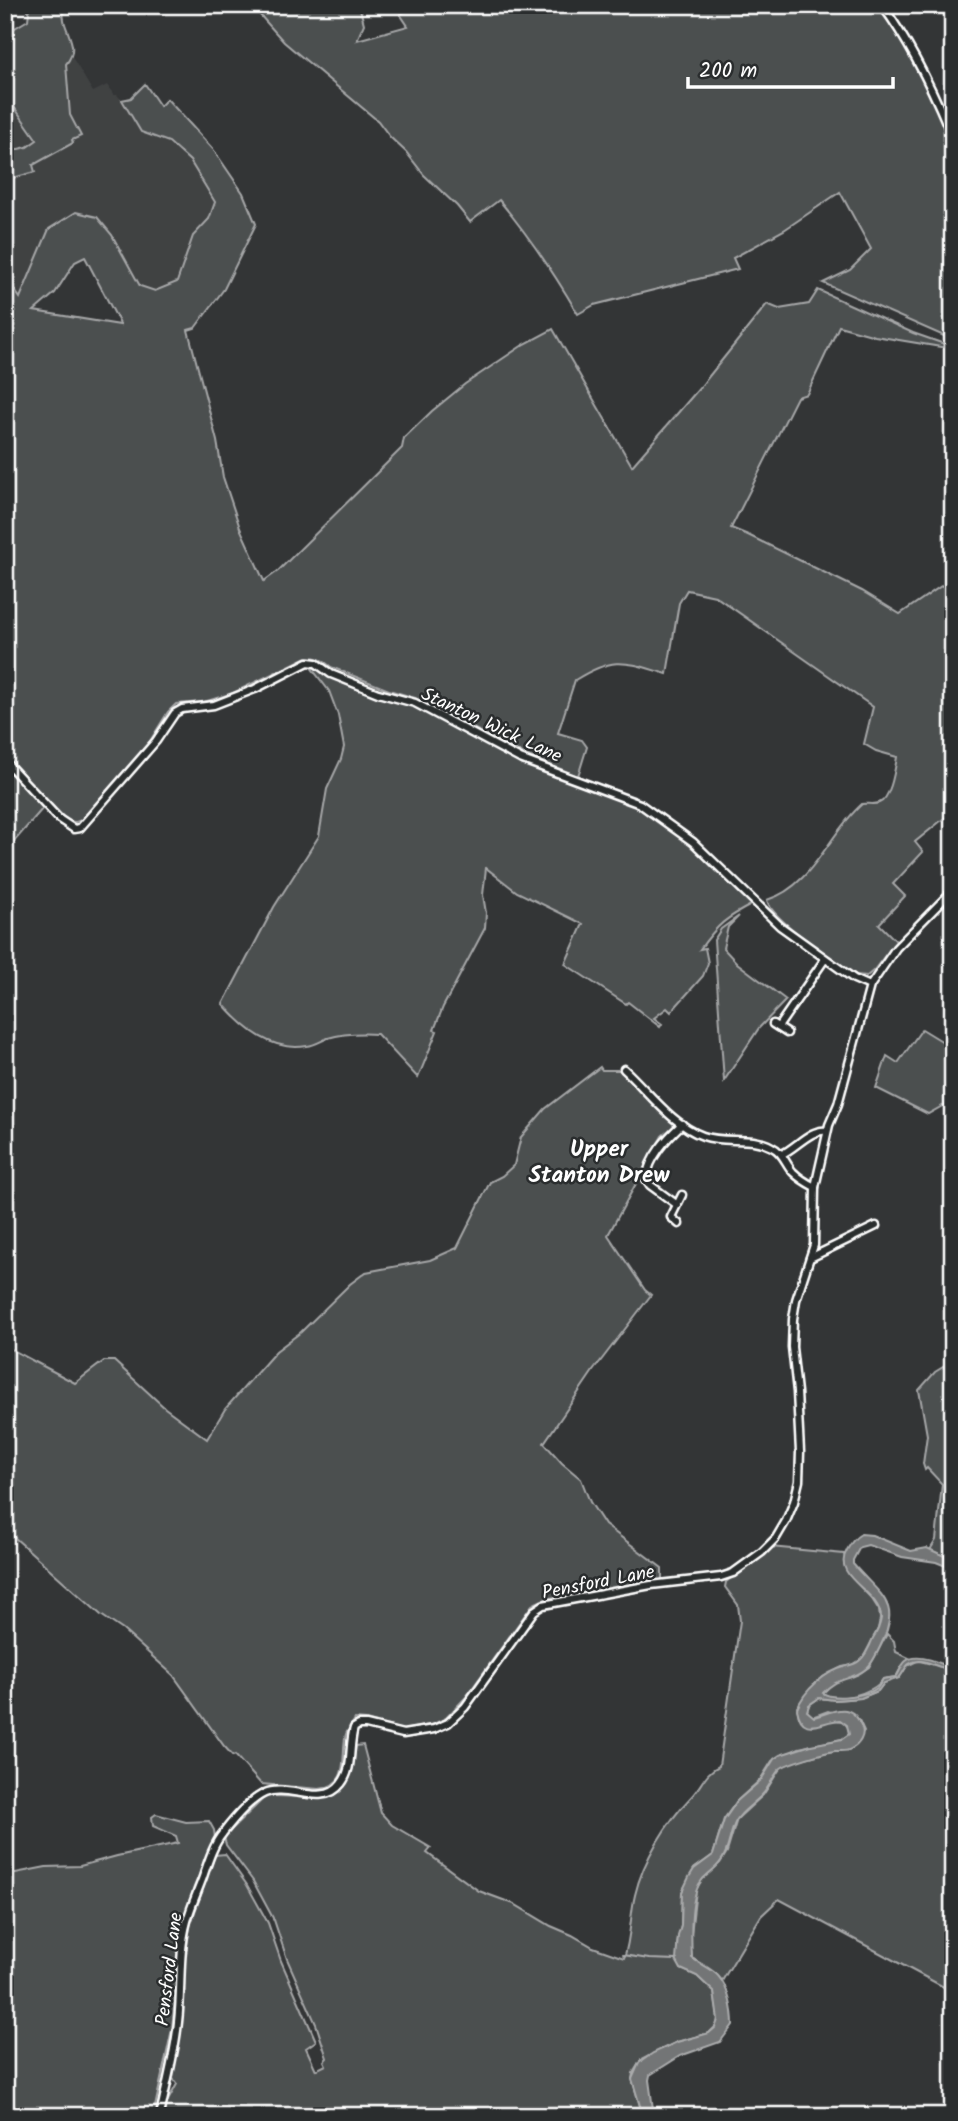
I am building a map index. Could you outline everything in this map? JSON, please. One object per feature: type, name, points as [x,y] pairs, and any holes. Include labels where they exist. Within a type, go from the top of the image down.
[{"type":"street","points":[[882,5],[900,29],[912,52],[947,127],[953,153]]},
{"type":"street","points":[[947,127],[953,114]]},
{"type":"street","name":"Stanton Wick Lane","points":[[5,761],[59,819],[74,829],[80,828],[156,741],[175,713],[181,709],[214,705],[256,689],[308,663],[316,663],[331,674],[415,704],[520,759],[640,804],[693,842],[780,926],[854,979],[870,986]]},
{"type":"street","name":"Pensford Lane","points":[[160,2116],[178,2023],[186,1923],[221,1835],[243,1811],[257,1798],[274,1791],[319,1794],[335,1790],[342,1783],[349,1768],[352,1735],[354,1728],[359,1725],[403,1734],[434,1729],[448,1723],[465,1707],[534,1611],[543,1605],[651,1585],[721,1577],[733,1573],[776,1538],[794,1502],[799,1481],[798,1410],[792,1347],[796,1300],[814,1245],[815,1187],[827,1131],[838,1104],[870,986],[897,948],[953,890]]},
{"type":"street","points":[[788,1032],[776,1026],[825,959]]},
{"type":"street","points":[[624,1069],[682,1124],[704,1137],[757,1141],[778,1150],[793,1172],[815,1187]]},
{"type":"street","points":[[676,1204],[646,1179],[661,1146],[682,1124]]},
{"type":"street","points":[[782,1154],[813,1134],[827,1131]]},
{"type":"street","points":[[679,1224],[671,1217],[682,1195]]},
{"type":"street","points":[[810,1258],[876,1226]]},
{"type":"shaded area","points":[[24,5],[63,5],[64,22],[72,49],[66,64],[70,115],[81,136],[33,165],[35,172],[5,179],[5,152],[27,147],[37,140],[5,94],[5,34],[28,20],[29,11]]},
{"type":"shaded area","points":[[251,5],[359,5],[364,24],[357,40],[408,26],[400,14],[422,5],[876,5],[911,58],[948,136],[953,182],[953,340],[823,283],[850,270],[871,249],[840,192],[784,230],[733,258],[738,269],[594,305],[578,314],[541,255],[499,200],[470,222],[424,175],[378,121],[284,42]]},
{"type":"shaded area","points":[[72,57],[93,92],[107,85],[114,95],[122,100],[141,132],[169,142],[190,161],[215,202],[209,219],[193,236],[177,282],[155,291],[140,286],[112,235],[49,229],[20,299],[5,276],[5,179],[35,171],[32,165],[73,144],[72,141],[81,136],[70,115],[66,64]]},
{"type":"shaded area","points":[[145,84],[160,106],[167,99],[213,149],[243,193],[256,224],[224,289],[195,328],[188,330],[217,441],[223,477],[240,528],[264,581],[278,571],[402,448],[404,438],[432,411],[465,384],[523,345],[553,329],[632,466],[767,304],[779,309],[809,304],[818,290],[913,333],[953,347],[875,336],[839,326],[807,394],[797,397],[731,528],[862,591],[900,614],[953,578],[953,811],[915,842],[923,852],[893,884],[905,896],[879,924],[896,941],[867,976],[856,975],[806,940],[780,918],[767,900],[783,893],[808,871],[862,804],[877,804],[887,796],[897,757],[876,751],[864,744],[873,707],[715,596],[687,590],[679,603],[667,674],[620,663],[600,667],[575,680],[558,733],[582,740],[587,747],[578,776],[525,755],[415,698],[331,667],[320,659],[307,657],[233,693],[204,702],[176,704],[150,741],[77,822],[70,821],[56,810],[5,755],[5,276],[20,298],[49,229],[76,212],[97,217],[112,235],[140,286],[155,291],[177,282],[193,236],[209,219],[215,202],[190,161],[169,142],[141,132],[122,100],[131,98]],"holes":[[[85,257],[120,325],[34,311],[55,293],[75,262]]]},
{"type":"shaded area","points":[[5,94],[38,140],[27,147],[5,152]]},
{"type":"shaded area","points":[[310,666],[380,696],[417,707],[521,763],[640,808],[690,844],[753,904],[723,922],[706,940],[700,949],[705,948],[708,963],[703,976],[671,1012],[667,1008],[654,1018],[662,1024],[660,1027],[628,1002],[626,1004],[565,964],[583,924],[517,892],[486,868],[483,895],[485,928],[443,1007],[434,1030],[437,1031],[418,1078],[377,1034],[340,1035],[310,1045],[294,1047],[260,1037],[240,1022],[223,1004],[274,907],[319,836],[327,789],[344,747],[338,715],[329,691]]},
{"type":"shaded area","points":[[5,767],[43,808],[5,852]]},
{"type":"shaded area","points":[[739,916],[728,927],[723,948],[737,963],[786,1000],[759,1028],[724,1081],[714,940],[721,929]]},
{"type":"shaded area","points":[[922,1029],[953,1048],[953,1100],[928,1114],[876,1088],[887,1056],[898,1063]]},
{"type":"shaded area","points":[[600,1067],[602,1070],[619,1070],[675,1125],[662,1136],[608,1235],[651,1295],[593,1371],[544,1443],[581,1479],[590,1502],[605,1525],[662,1568],[662,1581],[539,1601],[532,1605],[466,1697],[446,1718],[434,1724],[403,1730],[355,1719],[346,1734],[343,1768],[336,1782],[319,1789],[261,1784],[224,1746],[173,1675],[5,1529],[5,1346],[75,1383],[104,1361],[114,1361],[165,1408],[207,1439],[225,1409],[276,1351],[301,1332],[350,1284],[366,1272],[430,1260],[457,1248],[490,1182],[514,1165],[521,1137],[545,1109]]},
{"type":"shaded area","points":[[953,1361],[953,1560],[930,1550],[936,1540],[942,1484],[927,1468],[925,1470],[923,1464],[927,1435],[919,1390],[935,1372]]},
{"type":"shaded area","points":[[861,1534],[872,1535],[911,1551],[927,1548],[953,1560],[953,1569],[936,1562],[902,1557],[868,1545],[860,1547],[853,1564],[879,1592],[889,1609],[887,1632],[867,1668],[827,1688],[823,1693],[842,1697],[872,1691],[883,1679],[896,1677],[904,1663],[915,1658],[947,1666],[953,1663],[953,1667],[915,1661],[908,1665],[899,1678],[884,1683],[878,1691],[861,1698],[819,1698],[809,1705],[807,1711],[814,1717],[841,1710],[853,1713],[862,1728],[862,1737],[857,1745],[849,1750],[815,1756],[780,1769],[765,1792],[738,1817],[724,1856],[699,1885],[692,1914],[691,1933],[692,1958],[713,1971],[722,1982],[730,2000],[733,2025],[720,2042],[680,2056],[650,2075],[654,2116],[643,2116],[632,2079],[639,2063],[677,2042],[709,2033],[718,2020],[714,1992],[697,1976],[681,1969],[676,1960],[682,1892],[689,1877],[694,1869],[713,1855],[724,1820],[737,1801],[761,1780],[774,1759],[811,1745],[842,1739],[849,1734],[847,1725],[840,1720],[813,1726],[803,1723],[797,1709],[805,1695],[823,1677],[861,1659],[868,1651],[879,1626],[879,1608],[845,1569],[847,1550]]},
{"type":"shaded area","points":[[770,1547],[844,1554],[849,1575],[879,1610],[878,1629],[863,1658],[854,1665],[842,1667],[823,1677],[797,1707],[799,1717],[843,1721],[849,1729],[849,1735],[842,1739],[799,1748],[772,1761],[760,1780],[737,1801],[724,1819],[713,1855],[694,1869],[682,1892],[681,1926],[677,1944],[681,1969],[697,1976],[714,1992],[717,2025],[709,2033],[677,2042],[641,2060],[632,2079],[643,2116],[5,2116],[5,1875],[46,1867],[80,1866],[178,1843],[176,1836],[153,1826],[152,1817],[156,1814],[186,1822],[209,1821],[215,1838],[194,1887],[183,1922],[172,2029],[155,2107],[164,2108],[177,2084],[171,2076],[181,2023],[182,1980],[190,1926],[215,1855],[225,1854],[247,1885],[268,1923],[281,1961],[316,2041],[306,2048],[316,2070],[326,2065],[324,2061],[327,2058],[316,2024],[287,1959],[274,1920],[253,1881],[226,1845],[224,1837],[266,1796],[315,1797],[327,1796],[337,1791],[345,1782],[351,1768],[356,1746],[363,1745],[381,1813],[392,1825],[431,1848],[427,1853],[479,1891],[514,1904],[593,1947],[624,1958],[635,1895],[650,1855],[673,1818],[707,1776],[719,1766],[740,1621],[738,1605],[725,1587],[726,1582]]},
{"type":"shaded area","points":[[887,1634],[894,1641],[896,1652],[911,1659],[902,1666],[896,1677],[883,1679],[872,1689],[845,1697],[822,1693],[836,1681],[858,1674],[869,1667]]},
{"type":"shaded area","points":[[917,1661],[944,1668],[953,1667],[953,1992],[779,1899],[761,1916],[722,1981],[692,1958],[690,1943],[696,1890],[702,1879],[720,1863],[727,1852],[737,1819],[763,1795],[781,1767],[794,1761],[839,1751],[864,1731],[859,1720],[828,1711],[812,1717],[807,1711],[809,1705],[819,1698],[861,1698],[878,1691],[884,1683],[899,1678],[907,1666]]},
{"type":"waterway","points":[[623,1955],[677,1960]]},
{"type":"district","name":"Upper Stanton Drew","points":[[599,1161]]}]
